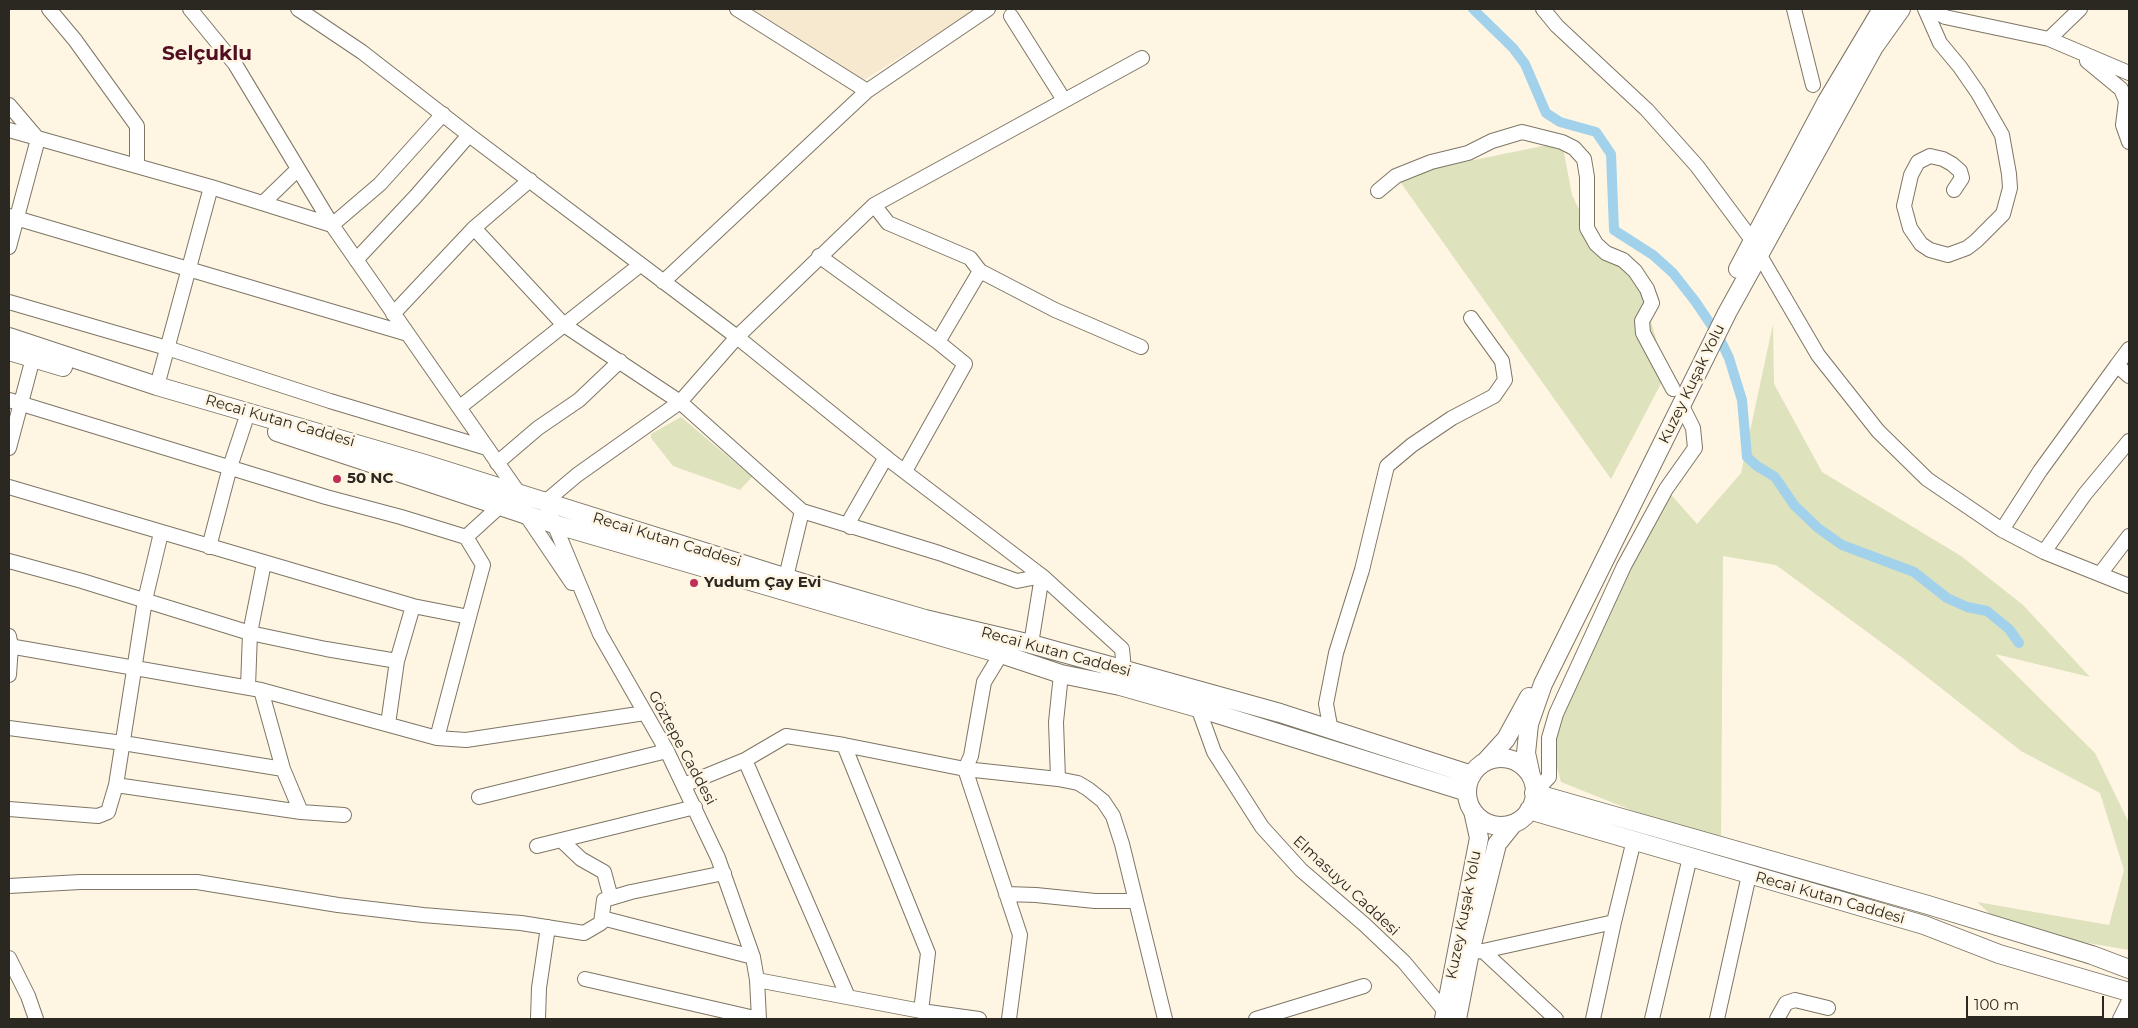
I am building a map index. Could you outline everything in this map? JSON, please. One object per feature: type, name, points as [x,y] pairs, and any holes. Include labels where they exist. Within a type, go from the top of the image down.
[{"type":"main road","name":"Kuzey Kuşak Yolu","points":[[1756,247],[1874,47],[1901,9]]},
{"type":"main road","name":"Kuzey Kuşak Yolu","points":[[1485,762],[1506,739],[1518,719],[1827,102],[1879,11]]},
{"type":"main road","name":"Recai Kutan Caddesi","points":[[9,337],[157,386],[360,444],[925,619],[1030,644],[1280,713],[1470,784]]},
{"type":"main road","name":"Kuzey Kuşak Yolu","points":[[1533,785],[1526,753],[1529,724],[1543,684],[1704,348]]},
{"type":"main road","name":"Recai Kutan Caddesi","points":[[9,351],[366,460],[554,524],[1001,654],[1061,674],[1120,686],[1470,784]]},
{"type":"main road","points":[[1495,758],[1506,758],[1516,761],[1525,768],[1533,785],[1529,810],[1523,818],[1513,824],[1502,826],[1491,824],[1481,819],[1473,811],[1468,801],[1470,784],[1476,769],[1485,762],[1495,758]]},
{"type":"main road","name":"Recai Kutan Caddesi","points":[[1533,785],[2092,955],[2129,969]]},
{"type":"main road","name":"Recai Kutan Caddesi","points":[[1529,810],[1924,925],[1999,954],[2129,992]]},
{"type":"main road","name":"Kuzey Kuşak Yolu","points":[[1449,1017],[1479,838],[1473,811]]},
{"type":"main road","name":"Kuzey Kuşak Yolu","points":[[1449,1017],[1476,952],[1497,844],[1513,824]]},
{"type":"street","points":[[49,9],[75,40],[137,126],[138,166]]},
{"type":"street","points":[[190,9],[235,64],[332,224],[520,495],[526,515],[565,570],[600,634]]},
{"type":"street","points":[[298,9],[362,52],[468,135],[530,180],[736,337],[905,472],[1042,576],[1122,649],[1124,669],[1120,686]]},
{"type":"street","points":[[737,9],[867,91]]},
{"type":"street","points":[[663,282],[867,91],[988,9]]},
{"type":"street","points":[[1543,9],[1557,26],[1647,110],[1697,166],[1756,247],[1818,355],[1878,431],[1927,478],[2002,530],[2044,552],[2129,586]]},
{"type":"street","points":[[1794,9],[1813,85]]},
{"type":"street","points":[[1925,9],[1940,43],[1960,66],[1978,92],[2002,135],[2010,174],[2010,188],[2003,214],[1967,248],[1948,255],[1930,250],[1922,244],[1910,228],[1904,206],[1912,175],[1918,162],[1930,156],[1952,164],[1960,172],[1962,178],[1954,190]]},
{"type":"street","points":[[1932,9],[1944,17],[2049,39],[2129,73]]},
{"type":"street","points":[[2049,39],[2080,9]]},
{"type":"street","points":[[1011,16],[1064,100]]},
{"type":"street","points":[[2075,50],[2122,89],[2126,101],[2123,125],[2129,142]]},
{"type":"street","points":[[545,502],[577,475],[680,402],[736,337],[874,205],[1142,58]]},
{"type":"street","points":[[9,105],[38,139]]},
{"type":"street","points":[[332,224],[380,184],[442,114]]},
{"type":"street","points":[[9,130],[211,187],[332,224]]},
{"type":"street","points":[[1378,191],[1396,176],[1431,162],[1468,153],[1492,141],[1522,132],[1562,142],[1574,148],[1584,158],[1587,177],[1587,228],[1596,244],[1606,253],[1623,260],[1635,271],[1647,289],[1652,303],[1642,321],[1643,332],[1673,389]]},
{"type":"street","points":[[356,260],[416,196],[468,135]]},
{"type":"street","points":[[9,247],[13,218],[38,139]]},
{"type":"street","points":[[263,203],[298,169]]},
{"type":"street","points":[[393,314],[474,228],[530,180]]},
{"type":"street","points":[[157,386],[211,187]]},
{"type":"street","points":[[874,205],[888,224],[970,258],[980,272],[1055,310],[1141,347]]},
{"type":"street","points":[[13,218],[408,334]]},
{"type":"street","points":[[474,228],[564,325],[680,402],[802,512],[939,554],[1017,582],[1042,576]]},
{"type":"street","points":[[819,256],[938,342],[965,364],[905,472]]},
{"type":"street","points":[[460,407],[640,265]]},
{"type":"street","points":[[938,342],[980,272]]},
{"type":"street","points":[[9,302],[167,348],[330,401],[487,448]]},
{"type":"street","points":[[1331,731],[1326,704],[1336,653],[1362,570],[1387,466],[1412,445],[1452,418],[1494,396],[1505,380],[1502,361],[1471,318]]},
{"type":"street","points":[[2002,530],[2040,471],[2129,349]]},
{"type":"street","points":[[9,448],[14,402],[33,358]]},
{"type":"street","points":[[497,463],[538,428],[579,400],[620,361]]},
{"type":"street","points":[[2117,365],[2129,376]]},
{"type":"street","points":[[14,402],[466,537],[483,565],[437,738]]},
{"type":"street","points":[[1533,785],[1549,777],[1549,738],[1556,714],[1624,566],[1666,488],[1695,448],[1693,428],[1683,408]]},
{"type":"street","points":[[210,547],[230,467],[245,422]]},
{"type":"street","points":[[2044,552],[2086,494],[2129,441]]},
{"type":"street","points":[[850,527],[851,518],[886,457]]},
{"type":"street","points":[[9,486],[161,533],[413,606],[468,617]]},
{"type":"street","name":"Göztepe Caddesi","points":[[545,502],[600,634],[667,751],[695,807],[724,873],[753,956],[757,980],[759,1019]]},
{"type":"street","points":[[466,537],[500,506]]},
{"type":"street","points":[[786,577],[802,512]]},
{"type":"street","points":[[9,810],[98,816],[108,812],[116,785],[145,600],[161,533]]},
{"type":"street","points":[[2100,574],[2129,536]]},
{"type":"street","points":[[9,561],[145,600],[250,633],[326,649],[398,661]]},
{"type":"street","points":[[264,563],[250,633],[254,689],[301,812]]},
{"type":"street","points":[[1030,644],[1042,576]]},
{"type":"street","points":[[388,724],[398,661],[413,606]]},
{"type":"street","points":[[9,675],[10,642],[135,668],[254,689],[437,738],[466,740],[646,713]]},
{"type":"street","points":[[1001,654],[984,682],[972,756],[965,769],[1020,935],[1009,1019]]},
{"type":"street","points":[[1058,779],[1056,722],[1061,674]]},
{"type":"street","name":"Elmasuyu Caddesi","points":[[1190,688],[1214,752],[1262,827],[1301,870],[1365,924],[1404,962],[1449,1017]]},
{"type":"street","points":[[9,728],[123,743],[283,769]]},
{"type":"street","points":[[684,785],[745,760],[786,736],[844,745],[965,769],[1058,779],[1078,783],[1103,801],[1113,816],[1122,844],[1165,1019]]},
{"type":"street","points":[[844,745],[928,953],[921,1011]]},
{"type":"street","points":[[479,797],[667,751]]},
{"type":"street","points":[[745,760],[848,997]]},
{"type":"street","points":[[116,785],[301,812],[344,815]]},
{"type":"street","points":[[538,846],[695,807]]},
{"type":"street","points":[[561,840],[581,859],[604,872],[611,898]]},
{"type":"street","points":[[1593,1019],[1634,840]]},
{"type":"street","points":[[1652,1019],[1690,857]]},
{"type":"street","points":[[9,886],[80,882],[197,882],[357,907],[548,927],[584,933],[601,923],[604,900],[631,892],[724,873]]},
{"type":"street","points":[[1717,1019],[1750,874]]},
{"type":"street","points":[[1006,894],[1095,901],[1136,901]]},
{"type":"street","points":[[602,918],[753,956]]},
{"type":"street","points":[[1476,952],[1614,922]]},
{"type":"street","points":[[538,1019],[539,988],[548,927]]},
{"type":"street","points":[[1476,952],[1556,1019]]},
{"type":"street","points":[[9,958],[28,996],[36,1019]]},
{"type":"street","points":[[585,979],[759,1019]]},
{"type":"street","points":[[757,980],[921,1011],[979,1019]]},
{"type":"street","points":[[1256,1019],[1364,986]]},
{"type":"street","points":[[1777,1019],[1786,1003],[1796,1000],[1828,1008]]},
{"type":"street","points":[[2120,1019],[2129,1002]]},
{"type":"shaded area","points":[[753,9],[976,9],[864,80]]},
{"type":"green space","points":[[1562,142],[1572,195],[1596,244],[1647,289],[1648,311],[1666,374],[1611,479],[1396,176]]},
{"type":"green space","points":[[1773,324],[1774,384],[1822,472],[1961,556],[2023,605],[2090,677],[1995,654],[2095,753],[2129,823],[2129,950],[2007,929],[1977,902],[2109,925],[2124,870],[2100,793],[2021,751],[1904,659],[1776,565],[1723,556],[1721,846],[1561,782],[1549,738],[1666,489],[1697,524],[1741,473]]},
{"type":"green space","points":[[681,417],[752,477],[740,490],[673,466],[651,438],[651,434]]},
{"type":"waterway","points":[[1473,9],[1513,48],[1525,64],[1546,113],[1560,122],[1596,132],[1611,154],[1614,230],[1653,255],[1673,273],[1718,335],[1729,358],[1742,400],[1747,457],[1757,466],[1775,477],[1794,505],[1818,528],[1842,545],[1914,572],[1947,598],[1967,607],[1987,611],[2009,629],[2019,643]]},
{"type":"place","name":"50 NC","points":[[337,479]]},
{"type":"place","name":"Yudum Çay Evi","points":[[694,583]]},
{"type":"district","name":"Selçuklu","points":[[207,54]]}]
